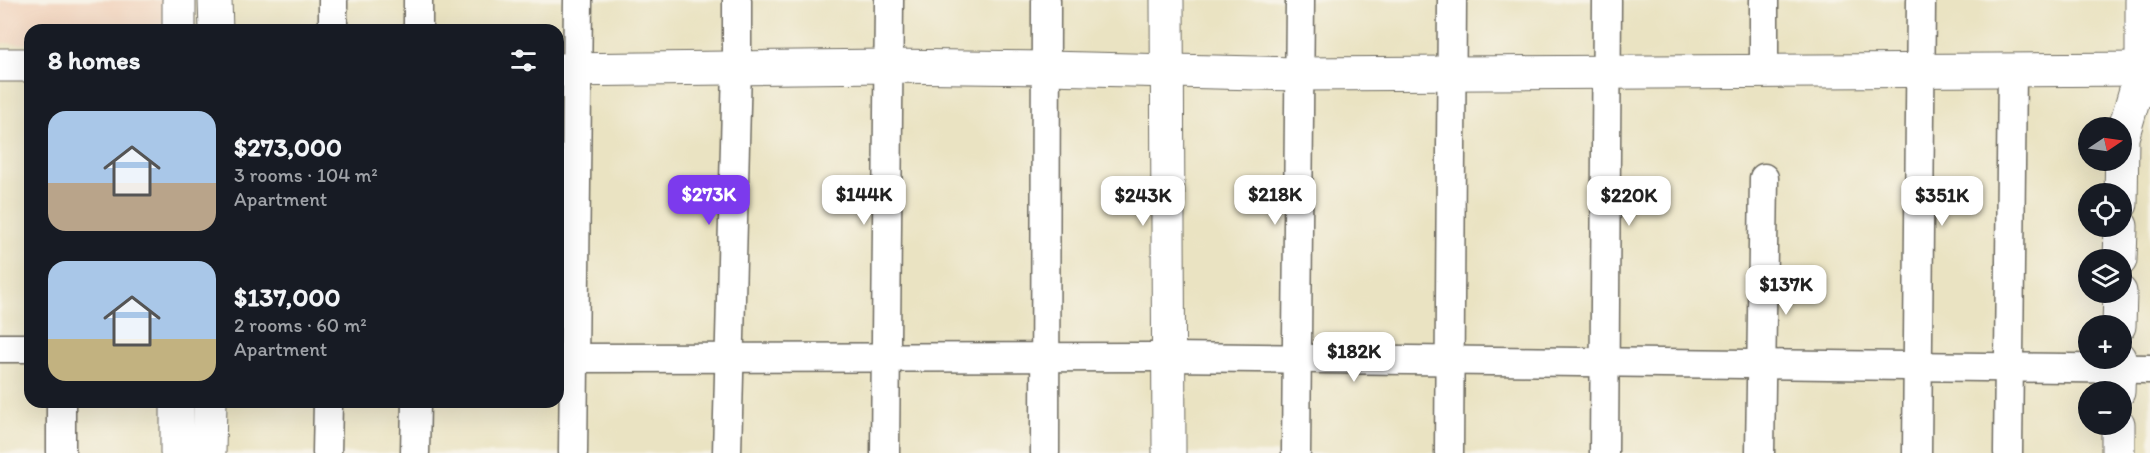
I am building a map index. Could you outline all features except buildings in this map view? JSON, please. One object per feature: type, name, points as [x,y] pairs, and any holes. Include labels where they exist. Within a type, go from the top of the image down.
[{"type":"street","points":[[179,0],[179,24]]},
{"type":"street","points":[[215,0],[216,24]]},
{"type":"street","points":[[333,0],[333,24]]},
{"type":"street","points":[[418,0],[418,24]]},
{"type":"street","points":[[573,453],[566,358],[568,70],[578,0]]},
{"type":"street","points":[[727,453],[737,67],[736,0]]},
{"type":"street","points":[[885,453],[889,0]]},
{"type":"street","points":[[1045,453],[1046,0]]},
{"type":"street","points":[[1167,0],[1169,453]]},
{"type":"street","points":[[1296,453],[1300,0]]},
{"type":"street","points":[[1449,453],[1452,0]]},
{"type":"street","points":[[1604,453],[1607,0]]},
{"type":"street","points":[[1764,0],[1764,71]]},
{"type":"street","points":[[1917,453],[1921,0]]},
{"type":"street","points":[[2142,0],[2150,115]]},
{"type":"street","points":[[0,65],[24,65]]},
{"type":"street","points":[[568,70],[888,66],[1299,74],[2146,69]]},
{"type":"street","points":[[2121,183],[2122,138],[2146,69]]},
{"type":"street","points":[[2008,453],[2012,70]]},
{"type":"street","points":[[1760,453],[1764,178]]},
{"type":"street","points":[[0,348],[24,348]]},
{"type":"street","points":[[566,358],[1168,357],[1918,366],[2126,372]]},
{"type":"street","points":[[61,408],[61,453]]},
{"type":"street","points":[[177,408],[177,453]]},
{"type":"street","points":[[209,453],[210,408]]},
{"type":"street","points":[[327,453],[328,408]]},
{"type":"street","points":[[415,453],[416,408]]},
{"type":"street","points":[[2118,435],[2118,453]]},
{"type":"shaded area","points":[[0,0],[163,0],[164,24],[24,24],[24,44],[0,43]]}]
